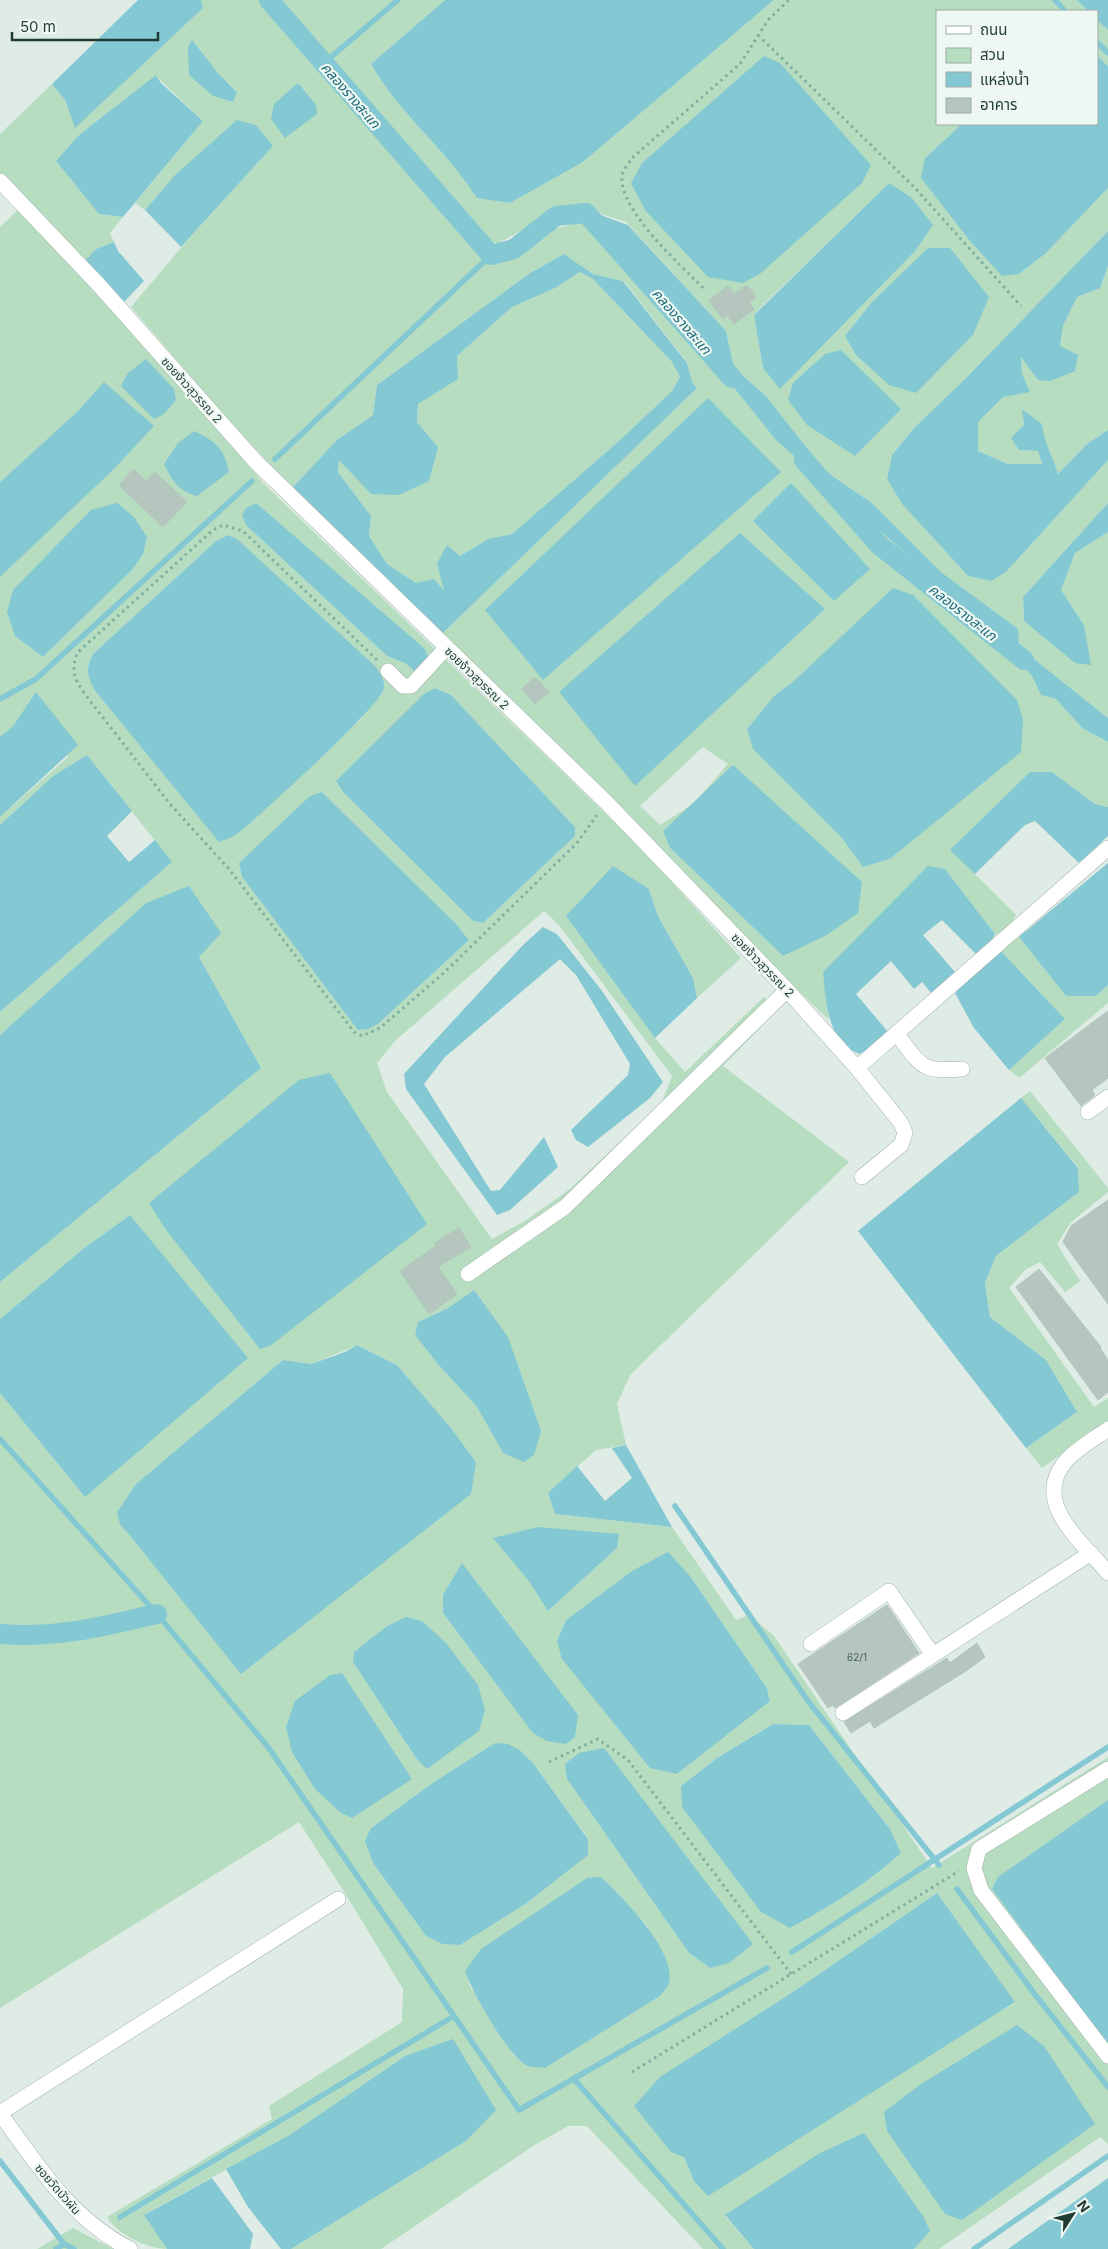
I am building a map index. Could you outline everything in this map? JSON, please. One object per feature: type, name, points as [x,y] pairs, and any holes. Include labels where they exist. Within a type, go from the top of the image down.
[{"type":"street","name":"ซอยง้าวสุวรรณ 2","points":[[0,181],[99,285],[256,462],[606,802],[787,990],[856,1068],[901,1123],[906,1133],[901,1145],[862,1177]]},
{"type":"street","points":[[388,671],[403,686],[411,686],[446,648]]},
{"type":"street","points":[[856,1068],[1108,848]]},
{"type":"street","points":[[468,1274],[565,1207],[787,990]]},
{"type":"street","points":[[897,1034],[918,1062],[935,1071],[962,1069]]},
{"type":"street","points":[[1088,1112],[1108,1097]]},
{"type":"street","points":[[1108,1430],[1065,1462],[1057,1474],[1052,1488],[1054,1503],[1062,1519],[1108,1573]]},
{"type":"street","points":[[843,1713],[1091,1553]]},
{"type":"street","points":[[811,1644],[889,1591],[933,1655]]},
{"type":"street","points":[[1108,1769],[979,1849],[974,1868],[981,1890],[1108,2056]]},
{"type":"street","points":[[0,2113],[338,1899]]},
{"type":"street","name":"ซอยวัดบัวผัน","points":[[0,2113],[62,2196],[85,2220],[106,2236],[130,2249]]},
{"type":"path","points":[[703,288],[635,216],[627,197],[622,175],[632,158],[740,64],[768,20],[789,0]]},
{"type":"path","points":[[758,35],[915,188],[1021,306]]},
{"type":"path","points":[[388,671],[243,531],[223,525],[213,530],[77,653],[72,666],[73,678],[89,701],[170,804],[229,869],[354,1032],[362,1036],[380,1028],[446,971],[577,843],[606,802]]},
{"type":"path","points":[[550,1762],[598,1739],[628,1760],[791,1974]]},
{"type":"path","points":[[632,2072],[976,1860]]},
{"type":"green space","points":[[201,0],[260,0],[422,190],[480,252],[509,260],[548,231],[589,219],[639,262],[699,327],[724,375],[856,510],[984,622],[1032,676],[1041,695],[1056,699],[1082,728],[1108,742],[1108,807],[1095,804],[1052,772],[951,850],[1016,915],[1007,930],[995,934],[945,869],[823,972],[829,1020],[750,944],[617,803],[443,633],[697,388],[692,382],[687,362],[624,281],[593,274],[564,254],[530,273],[377,385],[373,415],[337,440],[292,488],[224,415],[131,307],[186,242],[272,147],[256,125],[175,175],[145,210],[135,203],[203,121],[156,76],[79,135],[56,161],[99,214],[123,217],[110,233],[114,242],[96,249],[84,262],[0,174],[0,134],[52,84],[65,100],[75,127],[203,8]],"holes":[[[217,72],[237,91],[233,102],[213,96]],[[740,533],[824,610],[795,636]],[[795,680],[928,827],[890,859],[863,867],[841,837],[747,729],[774,696]],[[703,747],[728,764],[693,804],[660,825],[640,806]],[[678,819],[783,956],[670,848],[663,831]]]},
{"type":"green space","points":[[282,0],[445,0],[371,64],[395,99],[451,163],[477,197],[510,203],[583,162],[774,0],[1077,0],[1087,10],[936,10],[936,125],[961,125],[925,158],[1019,274],[1045,254],[1108,188],[1108,231],[964,380],[914,428],[892,455],[887,479],[902,504],[968,576],[991,581],[1006,572],[1108,460],[1108,503],[1023,597],[1024,621],[1084,625],[1061,590],[1075,553],[1108,532],[1108,718],[1019,647],[1017,629],[941,572],[872,503],[825,471],[766,396],[734,368],[726,331],[626,222],[573,205],[497,244],[479,233],[453,197]],"holes":[[[889,183],[763,368],[754,314]]]},
{"type":"green space","points":[[1098,21],[1108,30],[1108,66],[1098,56]]},
{"type":"green space","points":[[18,210],[203,409],[263,483],[636,843],[741,958],[697,998],[693,978],[658,916],[649,889],[655,1038],[685,1072],[764,997],[777,1010],[723,1066],[849,1162],[630,1375],[617,1404],[626,1445],[596,1450],[548,1493],[555,1514],[672,1527],[736,1620],[749,1615],[774,1636],[932,1868],[1108,1757],[1108,1800],[999,1877],[992,1889],[1108,2045],[1108,2144],[1100,2137],[939,2249],[914,2249],[916,2248],[725,2216],[754,2249],[703,2249],[587,2126],[568,2126],[533,2146],[381,2249],[291,2249],[466,2141],[405,2056],[288,2136],[145,2214],[167,2249],[142,2243],[125,2235],[107,2217],[272,2119],[269,2106],[402,2022],[403,1989],[345,1893],[299,1822],[0,2008],[0,1393],[85,1497],[130,1215],[83,1249],[0,1319],[0,1282],[261,1068],[199,957],[146,903],[0,1035],[0,1012],[172,862],[87,755],[53,776],[0,825],[0,817],[68,757],[36,693],[13,726],[0,737],[0,577],[15,562],[104,383],[78,411],[0,482],[0,227]],"holes":[[[242,515],[416,671],[405,663],[387,656],[246,525]],[[228,535],[363,717],[247,826],[219,841],[96,692],[88,673],[93,654],[216,541]],[[143,554],[133,569],[43,657],[15,636]],[[435,688],[451,695],[575,827],[575,836],[483,923],[473,921],[344,793]],[[322,792],[456,924],[469,940],[378,1024],[368,1029],[358,1029],[242,877],[239,864]],[[544,911],[559,925],[672,1076],[662,1102],[570,1189],[525,1221],[492,1239],[387,1092],[377,1063],[396,1040]],[[474,1290],[503,1453],[477,1407],[436,1362],[415,1335],[418,1322],[448,1308]],[[358,1345],[397,1365],[451,1428],[476,1462],[241,1673],[120,1525],[117,1512],[136,1484],[283,1360],[311,1364]],[[494,1538],[617,1548],[548,1611],[528,1580]],[[632,1571],[690,1576],[767,1688],[770,1700],[677,1774],[557,1641],[566,1620]],[[443,1613],[502,1616],[505,1695]],[[406,1618],[422,1621],[416,1758],[353,1662],[387,1626]],[[773,1724],[809,1725],[890,1829],[901,1853],[848,1894],[790,1928],[681,1786],[717,1758]],[[495,1743],[521,1751],[533,1763],[588,1838],[588,1855],[527,1903],[460,1945],[442,1944],[426,1936],[373,1863],[371,1828],[431,1784]],[[567,1779],[710,1968],[689,1953]],[[601,1877],[621,1896],[648,1927],[660,1996],[545,2068],[514,2055],[470,1986],[465,1971]],[[937,1893],[1015,2003],[694,2181],[684,2157],[790,1994]]]},
{"type":"green space","points":[[1108,266],[1108,430],[1087,444],[1058,474],[1042,424],[1023,410],[1024,425],[1019,450],[1038,451],[1042,465],[1008,464],[978,451],[978,421],[1003,397],[1022,374],[1021,356],[1060,346],[1063,326],[1077,297],[1100,288]]},
{"type":"green space","points":[[580,272],[593,279],[672,362],[680,377],[672,391],[619,441],[512,534],[488,539],[460,556],[447,545],[445,592],[416,583],[387,564],[369,536],[371,516],[338,472],[339,459],[438,447],[417,422],[418,404],[434,392],[457,356],[512,307],[555,288]]},
{"type":"green space","points":[[1019,937],[1066,996],[1096,996],[1108,985],[1108,1003],[1019,1078],[1009,1070],[1065,1019],[1000,950]]},
{"type":"green space","points":[[1030,1091],[1108,1188],[1108,1192],[1071,1222],[1057,1244],[1080,1281],[1065,1292],[1040,1262],[1025,1270],[1009,1288],[1094,1407],[1108,1398],[1108,1421],[1042,1468],[1026,1448],[1077,1412],[1046,1360],[990,1317],[985,1283],[996,1256],[1079,1192],[1078,1167],[1021,1098]]},
{"type":"green space","points":[[73,2228],[113,2249],[37,2249]]},
{"type":"water","points":[[138,0],[201,0],[203,8],[75,128],[65,100],[52,84]]},
{"type":"water","points":[[445,0],[774,0],[583,162],[510,203],[477,198],[451,163],[395,99],[371,64]]},
{"type":"water","points":[[1077,0],[1108,0],[1108,30],[1098,21],[1098,10],[1087,10]]},
{"type":"water","points":[[192,40],[217,72],[237,92],[233,102],[213,96],[189,75],[188,47]]},
{"type":"water","points":[[764,56],[780,63],[871,165],[862,183],[761,273],[743,283],[708,277],[645,210],[631,183],[642,163]]},
{"type":"water","points":[[1098,56],[1108,66],[1108,188],[1045,254],[1019,274],[1002,276],[970,241],[921,178],[925,158],[961,125],[1098,125]]},
{"type":"water","points":[[156,75],[161,83],[203,121],[123,217],[99,214],[56,161],[79,135]]},
{"type":"water","points":[[298,83],[316,105],[317,114],[285,138],[271,119],[274,104]]},
{"type":"water","points":[[237,120],[256,125],[273,146],[181,247],[145,210],[175,175]]},
{"type":"water","points":[[889,183],[912,198],[933,225],[916,250],[780,389],[763,368],[754,315]]},
{"type":"water","points":[[573,205],[628,225],[726,331],[734,368],[766,396],[825,471],[872,503],[941,572],[1018,629],[1019,647],[1108,718],[1108,742],[1082,728],[1056,699],[1041,695],[1032,676],[984,622],[776,440],[724,375],[699,327],[639,262]]},
{"type":"water","points":[[1108,231],[1108,266],[1100,288],[1077,297],[1063,326],[1060,346],[1078,355],[1075,371],[1050,381],[1038,380],[1021,357],[1022,374],[1030,392],[1003,397],[978,422],[978,451],[1008,464],[1042,464],[1038,451],[1019,450],[1011,438],[1024,425],[1022,409],[1042,424],[1058,474],[1087,444],[1108,430],[1108,460],[1006,572],[991,581],[968,576],[902,504],[887,479],[892,455],[914,428],[964,380]]},
{"type":"water","points":[[114,242],[118,251],[144,281],[123,303],[84,262],[96,249]]},
{"type":"water","points":[[928,248],[950,248],[989,297],[973,335],[916,393],[889,385],[856,355],[845,336],[872,302]]},
{"type":"water","points":[[564,254],[593,274],[623,281],[687,363],[692,382],[697,388],[443,633],[292,488],[337,440],[373,415],[377,385],[530,273]],"holes":[[[580,272],[593,279],[672,362],[680,377],[672,391],[619,441],[512,534],[488,539],[460,556],[447,545],[437,563],[444,591],[434,579],[416,583],[387,564],[369,536],[371,516],[338,472],[339,460],[371,494],[399,495],[429,481],[438,447],[417,422],[418,404],[458,379],[457,356],[512,307],[555,288]]]},
{"type":"water","points":[[841,350],[901,409],[855,456],[807,425],[788,400],[793,383],[825,354]]},
{"type":"water","points":[[146,359],[174,389],[176,400],[164,414],[154,419],[121,386],[128,373]]},
{"type":"water","points":[[104,382],[154,426],[114,469],[0,577],[0,482],[78,411]]},
{"type":"water","points":[[708,398],[781,472],[543,680],[485,610]]},
{"type":"water","points":[[194,431],[218,446],[225,457],[229,472],[197,496],[181,488],[164,464],[178,443]]},
{"type":"water","points":[[791,483],[870,569],[834,601],[753,521]]},
{"type":"water","points":[[117,503],[134,517],[147,537],[143,554],[133,569],[43,657],[15,636],[7,612],[13,590],[91,510]]},
{"type":"water","points":[[256,503],[425,649],[429,660],[416,672],[405,663],[387,656],[246,525],[242,515],[246,508]]},
{"type":"water","points":[[1108,503],[1108,532],[1075,553],[1061,590],[1084,625],[1091,665],[1075,663],[1024,621],[1023,597]]},
{"type":"water","points":[[740,533],[825,609],[635,786],[559,692]]},
{"type":"water","points":[[228,535],[237,539],[376,667],[384,682],[384,688],[364,714],[322,757],[247,826],[234,836],[219,842],[96,692],[89,677],[88,669],[93,654],[216,541]]},
{"type":"water","points":[[893,588],[913,595],[1017,700],[1023,720],[1021,752],[890,859],[863,867],[841,837],[753,749],[747,729],[774,696],[795,680]]},
{"type":"water","points":[[435,688],[451,695],[575,827],[575,836],[483,923],[473,921],[344,793],[336,781],[424,694]]},
{"type":"water","points":[[36,692],[78,745],[0,817],[0,737],[13,726]]},
{"type":"water","points":[[87,755],[132,811],[107,836],[129,862],[155,840],[172,862],[0,1012],[0,825],[53,776]]},
{"type":"water","points":[[733,765],[862,882],[858,913],[827,935],[783,956],[670,848],[663,831]]},
{"type":"water","points":[[1030,772],[1052,772],[1095,804],[1108,807],[1108,836],[1079,863],[1035,821],[1025,825],[975,874],[950,850]]},
{"type":"water","points":[[322,792],[456,924],[469,940],[378,1024],[368,1029],[358,1030],[242,877],[239,863],[310,796]]},
{"type":"water","points":[[1108,863],[1108,985],[1096,996],[1066,996],[1019,937]]},
{"type":"water","points":[[613,866],[649,889],[658,916],[693,978],[697,998],[655,1038],[566,916]]},
{"type":"water","points":[[928,866],[945,869],[995,934],[990,944],[977,955],[942,920],[923,935],[955,972],[932,994],[922,982],[914,989],[891,961],[856,994],[888,1032],[860,1054],[849,1049],[841,1041],[830,1020],[823,972]]},
{"type":"water","points":[[189,886],[221,933],[199,957],[261,1068],[0,1282],[0,1035],[146,903]]},
{"type":"water","points":[[543,927],[557,934],[602,991],[663,1082],[650,1098],[588,1147],[576,1140],[571,1130],[628,1075],[630,1064],[576,975],[560,959],[445,1057],[424,1084],[491,1191],[500,1190],[544,1137],[558,1167],[510,1210],[497,1215],[406,1089],[404,1074],[523,945]]},
{"type":"water","points":[[1000,950],[1065,1019],[1009,1070],[974,1028],[955,993]]},
{"type":"water","points":[[330,1073],[427,1224],[270,1346],[260,1349],[166,1230],[149,1203],[299,1080]]},
{"type":"water","points":[[1021,1098],[1078,1168],[1079,1192],[996,1256],[985,1283],[990,1317],[1046,1360],[1077,1412],[1026,1448],[858,1231]]},
{"type":"water","points":[[130,1215],[248,1358],[85,1497],[0,1393],[0,1319],[83,1249]]},
{"type":"water","points":[[474,1290],[508,1337],[541,1431],[534,1455],[524,1462],[503,1453],[477,1407],[436,1362],[415,1335],[418,1322],[448,1308]]},
{"type":"water","points":[[357,1345],[397,1365],[451,1428],[476,1462],[471,1494],[241,1674],[120,1525],[117,1512],[136,1484],[283,1360],[311,1364],[345,1352]]},
{"type":"water","points":[[626,1445],[672,1527],[555,1514],[548,1493],[577,1466],[605,1501],[632,1478],[612,1448]]},
{"type":"water","points":[[538,1527],[619,1534],[617,1548],[548,1611],[528,1580],[493,1538]]},
{"type":"water","points":[[668,1552],[690,1576],[767,1688],[770,1701],[677,1774],[650,1768],[562,1659],[557,1641],[566,1620],[632,1571]]},
{"type":"water","points":[[462,1563],[578,1715],[575,1737],[566,1744],[547,1741],[533,1733],[443,1613],[443,1595]]},
{"type":"water","points":[[406,1617],[422,1621],[446,1643],[478,1685],[485,1710],[479,1731],[427,1769],[416,1758],[353,1662],[354,1652],[387,1626]]},
{"type":"water","points":[[342,1673],[412,1779],[352,1818],[341,1813],[315,1789],[292,1752],[286,1727],[295,1701],[330,1675]]},
{"type":"water","points":[[773,1724],[809,1725],[890,1829],[901,1853],[848,1894],[790,1928],[761,1912],[682,1807],[681,1786],[717,1758]]},
{"type":"water","points":[[495,1743],[508,1744],[521,1751],[533,1763],[588,1839],[588,1855],[527,1903],[460,1945],[442,1944],[426,1936],[373,1863],[365,1841],[371,1828],[431,1784]]},
{"type":"water","points":[[604,1748],[753,1944],[729,1963],[710,1968],[689,1953],[567,1779],[565,1764],[579,1753]]},
{"type":"water","points":[[1108,1800],[1108,2045],[992,1889],[998,1877]]},
{"type":"water","points":[[601,1877],[622,1897],[657,1941],[665,1956],[669,1970],[669,1983],[660,1996],[545,2068],[528,2066],[518,2059],[500,2036],[482,2007],[465,1971],[481,1949],[587,1878]]},
{"type":"water","points":[[937,1893],[1015,2002],[708,2196],[694,2181],[684,2157],[671,2152],[634,2106],[660,2077],[790,1994]]},
{"type":"water","points":[[1017,2025],[1044,2046],[1095,2124],[962,2220],[945,2214],[887,2131],[884,2112],[921,2084]]},
{"type":"water","points":[[453,2039],[496,2110],[466,2141],[291,2249],[281,2249],[248,2207],[226,2169],[288,2136],[405,2056]]},
{"type":"water","points":[[864,2133],[923,2216],[930,2231],[914,2249],[754,2249],[725,2215],[820,2153]]},
{"type":"water","points":[[212,2178],[253,2234],[250,2249],[167,2249],[144,2215]]},
{"type":"water","points":[[1108,2178],[1108,2249],[1008,2249]]},
{"type":"building","points":[[747,285],[756,297],[749,303],[754,309],[734,324],[727,315],[723,319],[709,301],[728,286],[734,294]]},
{"type":"building","points":[[134,469],[146,481],[155,472],[187,502],[163,527],[119,485]]},
{"type":"building","points":[[535,677],[549,692],[535,704],[522,689]]},
{"type":"building","points":[[1108,1011],[1108,1078],[1092,1090],[1095,1095],[1081,1106],[1045,1058]]},
{"type":"building","points":[[1108,1200],[1108,1304],[1063,1242],[1071,1226]]},
{"type":"building","points":[[459,1228],[471,1247],[438,1267],[457,1294],[429,1314],[400,1271],[436,1246],[435,1243]]},
{"type":"building","points":[[1039,1269],[1101,1347],[1108,1360],[1108,1392],[1098,1400],[1016,1287]]},
{"type":"building","points":[[887,1605],[919,1653],[835,1708],[833,1705],[828,1708],[798,1664]]},
{"type":"building","points":[[977,1643],[985,1657],[966,1671],[874,1728],[870,1721],[851,1733],[844,1722],[947,1658],[950,1663]]},
{"type":"waterway","name":"คลองรางสะแก","points":[[269,0],[491,255],[514,249],[556,216],[586,213],[732,378]]},
{"type":"waterway","points":[[324,63],[398,0]]},
{"type":"waterway","points":[[1055,0],[1064,10]]},
{"type":"waterway","points":[[1098,43],[1108,53]]},
{"type":"waterway","points":[[275,459],[491,255]]},
{"type":"waterway","name":"คลองรางสะแก","points":[[804,460],[879,545],[1024,660]]},
{"type":"waterway","points":[[0,699],[36,679],[252,481]]},
{"type":"waterway","points":[[0,1439],[157,1614],[268,1747],[519,2110],[767,1968]]},
{"type":"waterway","points":[[675,1506],[808,1701],[939,1865]]},
{"type":"waterway","points":[[0,1634],[41,1635],[60,1633],[157,1614]]},
{"type":"waterway","points":[[792,1952],[1108,1747]]},
{"type":"waterway","points":[[957,1889],[1033,1992],[1108,2087]]},
{"type":"waterway","points":[[120,2217],[454,2016]]},
{"type":"waterway","points":[[574,2079],[723,2249]]},
{"type":"waterway","points":[[974,2249],[1108,2156]]},
{"type":"waterway","points":[[0,2161],[64,2244],[74,2249]]},
{"type":"waterway","points":[[56,2249],[64,2244]]}]
